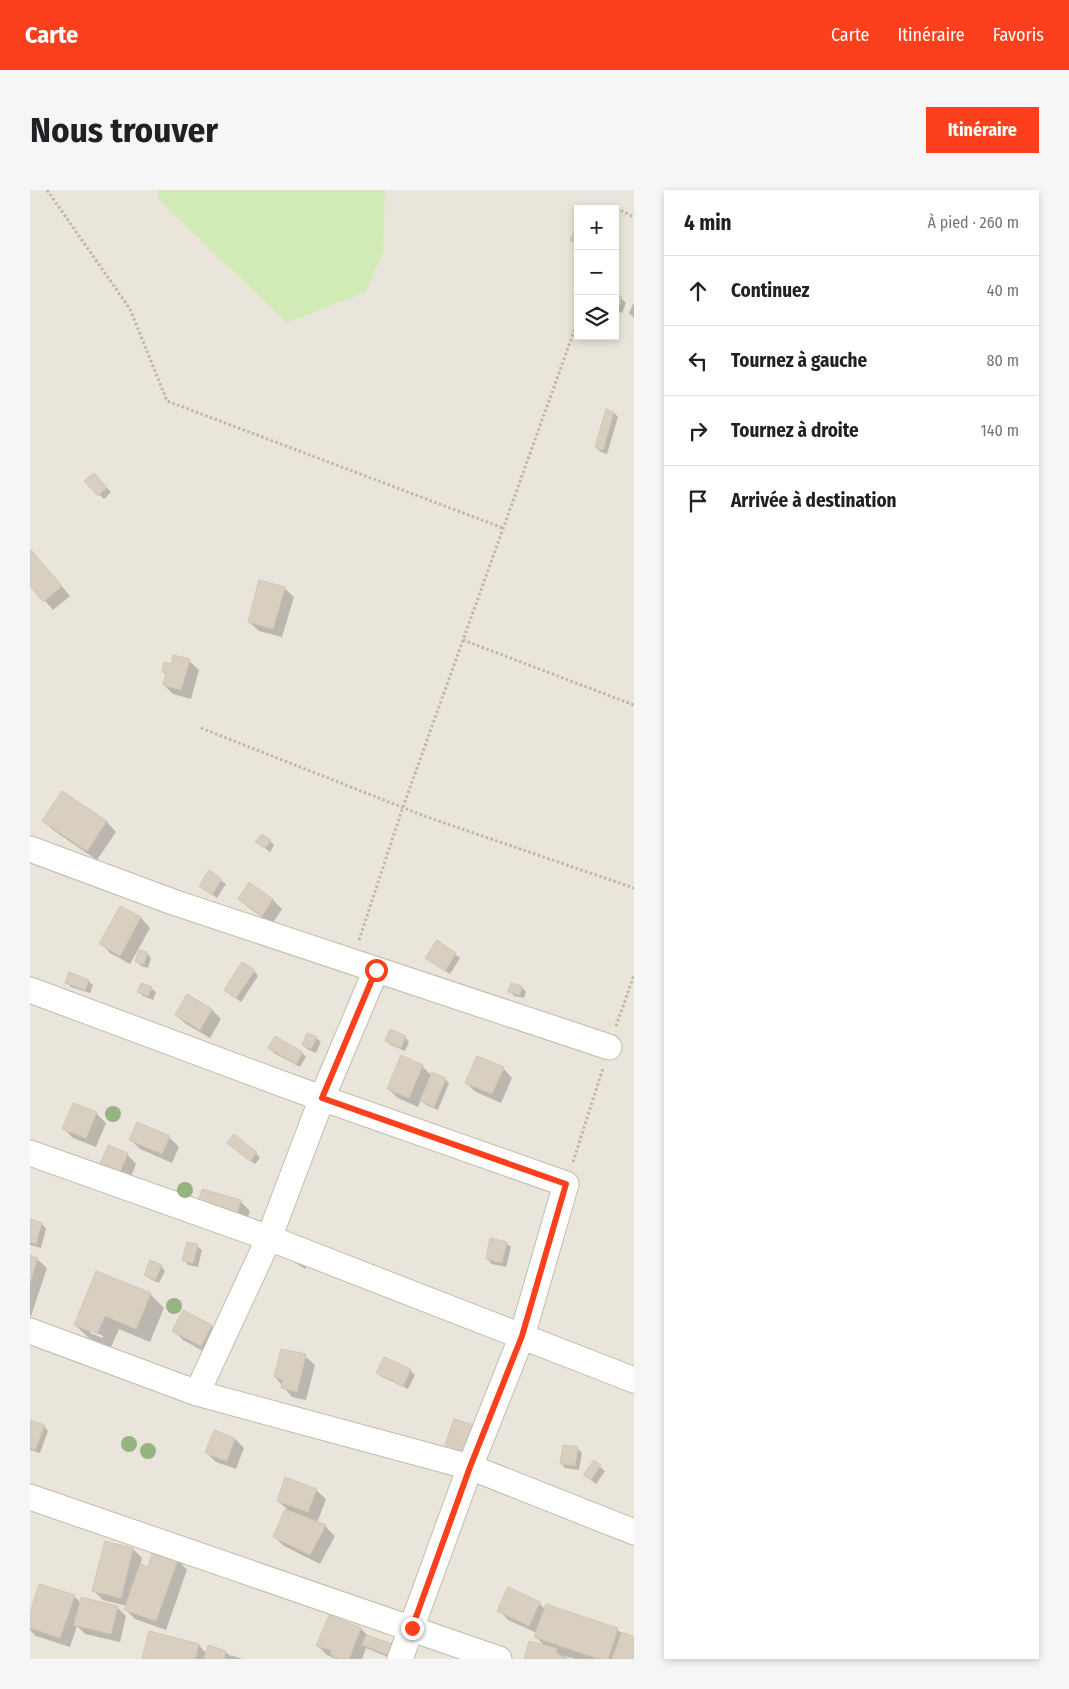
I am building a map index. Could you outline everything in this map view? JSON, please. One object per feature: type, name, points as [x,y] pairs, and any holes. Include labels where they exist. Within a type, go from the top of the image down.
[{"type":"street","points":[[30,849],[173,902],[609,1047]]},
{"type":"street","points":[[197,1393],[269,1238],[322,1098],[376,970]]},
{"type":"street","points":[[30,990],[322,1098],[566,1184],[522,1336],[470,1467],[400,1659]]},
{"type":"street","points":[[30,1153],[269,1238],[634,1380]]},
{"type":"street","points":[[30,1331],[197,1393],[470,1467],[634,1532]]},
{"type":"street","points":[[30,1497],[500,1659]]},
{"type":"path","points":[[47,190],[130,309],[167,401],[503,528]]},
{"type":"path","points":[[619,210],[634,217]]},
{"type":"path","points":[[352,962],[403,807],[574,331]]},
{"type":"path","points":[[463,640],[634,705]]},
{"type":"path","points":[[201,728],[403,807],[634,888]]},
{"type":"path","points":[[566,1184],[634,975]]},
{"type":"shaded area","points":[[30,190],[634,190],[634,1659],[30,1659]]},
{"type":"green space","points":[[157,190],[385,190],[383,253],[365,292],[287,323],[159,200]]},
{"type":"building","points":[[574,232],[574,242],[570,240]]},
{"type":"building","points":[[606,409],[614,412],[603,450],[595,447]]},
{"type":"building","points":[[94,473],[107,487],[98,496],[84,481]]},
{"type":"building","points":[[30,549],[62,586],[43,602],[30,586]]},
{"type":"building","points":[[259,580],[285,587],[273,629],[248,622]]},
{"type":"building","points":[[173,655],[190,659],[181,690],[163,685],[166,673],[162,672],[164,662],[171,664]]},
{"type":"building","points":[[62,791],[107,821],[87,851],[42,821]]},
{"type":"building","points":[[262,834],[271,840],[265,848],[255,842]]},
{"type":"building","points":[[209,870],[222,879],[212,895],[199,886]]},
{"type":"building","points":[[249,882],[273,899],[262,916],[238,899]]},
{"type":"building","points":[[120,906],[141,917],[120,956],[99,944]]},
{"type":"building","points":[[437,940],[456,953],[445,971],[425,958]]},
{"type":"building","points":[[139,950],[147,952],[144,964],[135,962]]},
{"type":"building","points":[[242,962],[255,970],[236,998],[224,990]]},
{"type":"building","points":[[69,972],[89,980],[85,990],[65,983]]},
{"type":"building","points":[[141,983],[152,987],[148,996],[137,992]]},
{"type":"building","points":[[511,983],[522,986],[520,995],[508,992]]},
{"type":"building","points":[[187,994],[212,1009],[200,1030],[175,1015]]},
{"type":"building","points":[[390,1029],[406,1036],[401,1048],[385,1041]]},
{"type":"building","points":[[307,1033],[317,1037],[311,1049],[302,1045]]},
{"type":"building","points":[[275,1036],[303,1052],[296,1064],[268,1048]]},
{"type":"building","points":[[401,1055],[423,1065],[409,1098],[387,1089]]},
{"type":"building","points":[[477,1056],[504,1067],[492,1094],[465,1083]]},
{"type":"building","points":[[432,1072],[446,1078],[434,1107],[420,1101]]},
{"type":"building","points":[[73,1103],[97,1112],[86,1138],[62,1129]]},
{"type":"building","points":[[137,1122],[170,1136],[162,1154],[129,1140]]},
{"type":"building","points":[[234,1134],[257,1152],[250,1161],[227,1143]]},
{"type":"building","points":[[108,1145],[128,1153],[118,1177],[98,1169]]},
{"type":"building","points":[[202,1189],[241,1200],[235,1220],[196,1209]]},
{"type":"building","points":[[30,1219],[42,1223],[36,1244],[30,1242]]},
{"type":"building","points":[[490,1238],[507,1242],[502,1263],[486,1259]]},
{"type":"building","points":[[187,1242],[198,1244],[193,1263],[182,1261]]},
{"type":"building","points":[[30,1255],[38,1258],[30,1283]]},
{"type":"building","points":[[150,1260],[162,1265],[155,1280],[144,1275]]},
{"type":"building","points":[[96,1271],[151,1293],[136,1329],[105,1316],[97,1334],[74,1325]]},
{"type":"building","points":[[183,1310],[212,1325],[201,1346],[172,1331]]},
{"type":"building","points":[[281,1349],[306,1354],[297,1392],[281,1388],[283,1380],[274,1377]]},
{"type":"building","points":[[384,1357],[411,1369],[403,1386],[376,1373]]},
{"type":"building","points":[[454,1419],[477,1426],[466,1459],[443,1451]]},
{"type":"building","points":[[30,1420],[45,1425],[35,1450],[30,1448]]},
{"type":"building","points":[[214,1430],[235,1438],[227,1461],[205,1453]]},
{"type":"building","points":[[563,1445],[578,1447],[575,1466],[560,1464]]},
{"type":"building","points":[[594,1460],[601,1465],[591,1480],[583,1475]]},
{"type":"building","points":[[285,1477],[317,1489],[308,1512],[277,1501]]},
{"type":"building","points":[[285,1509],[326,1525],[310,1555],[273,1537]]},
{"type":"building","points":[[105,1541],[133,1548],[121,1598],[92,1591]]},
{"type":"building","points":[[153,1550],[178,1559],[156,1621],[124,1610],[140,1564],[148,1567]]},
{"type":"building","points":[[39,1584],[75,1595],[60,1638],[30,1628],[30,1613]]},
{"type":"building","points":[[508,1587],[540,1602],[529,1626],[497,1611]]},
{"type":"building","points":[[81,1597],[118,1606],[111,1634],[74,1625]]},
{"type":"building","points":[[546,1604],[618,1628],[608,1659],[599,1659],[534,1637]]},
{"type":"building","points":[[329,1615],[361,1628],[349,1659],[339,1659],[331,1655],[331,1650],[316,1646]]},
{"type":"building","points":[[149,1631],[199,1644],[195,1659],[142,1659]]},
{"type":"building","points":[[622,1632],[634,1637],[634,1659],[612,1659]]},
{"type":"building","points":[[366,1635],[393,1644],[389,1655],[362,1645]]},
{"type":"building","points":[[529,1641],[556,1648],[557,1654],[569,1659],[524,1659]]},
{"type":"building","points":[[208,1645],[226,1651],[224,1659],[204,1659]]},
{"type":"route","points":[[376,970],[322,1098],[566,1184],[522,1336],[470,1467],[412,1628]]}]
